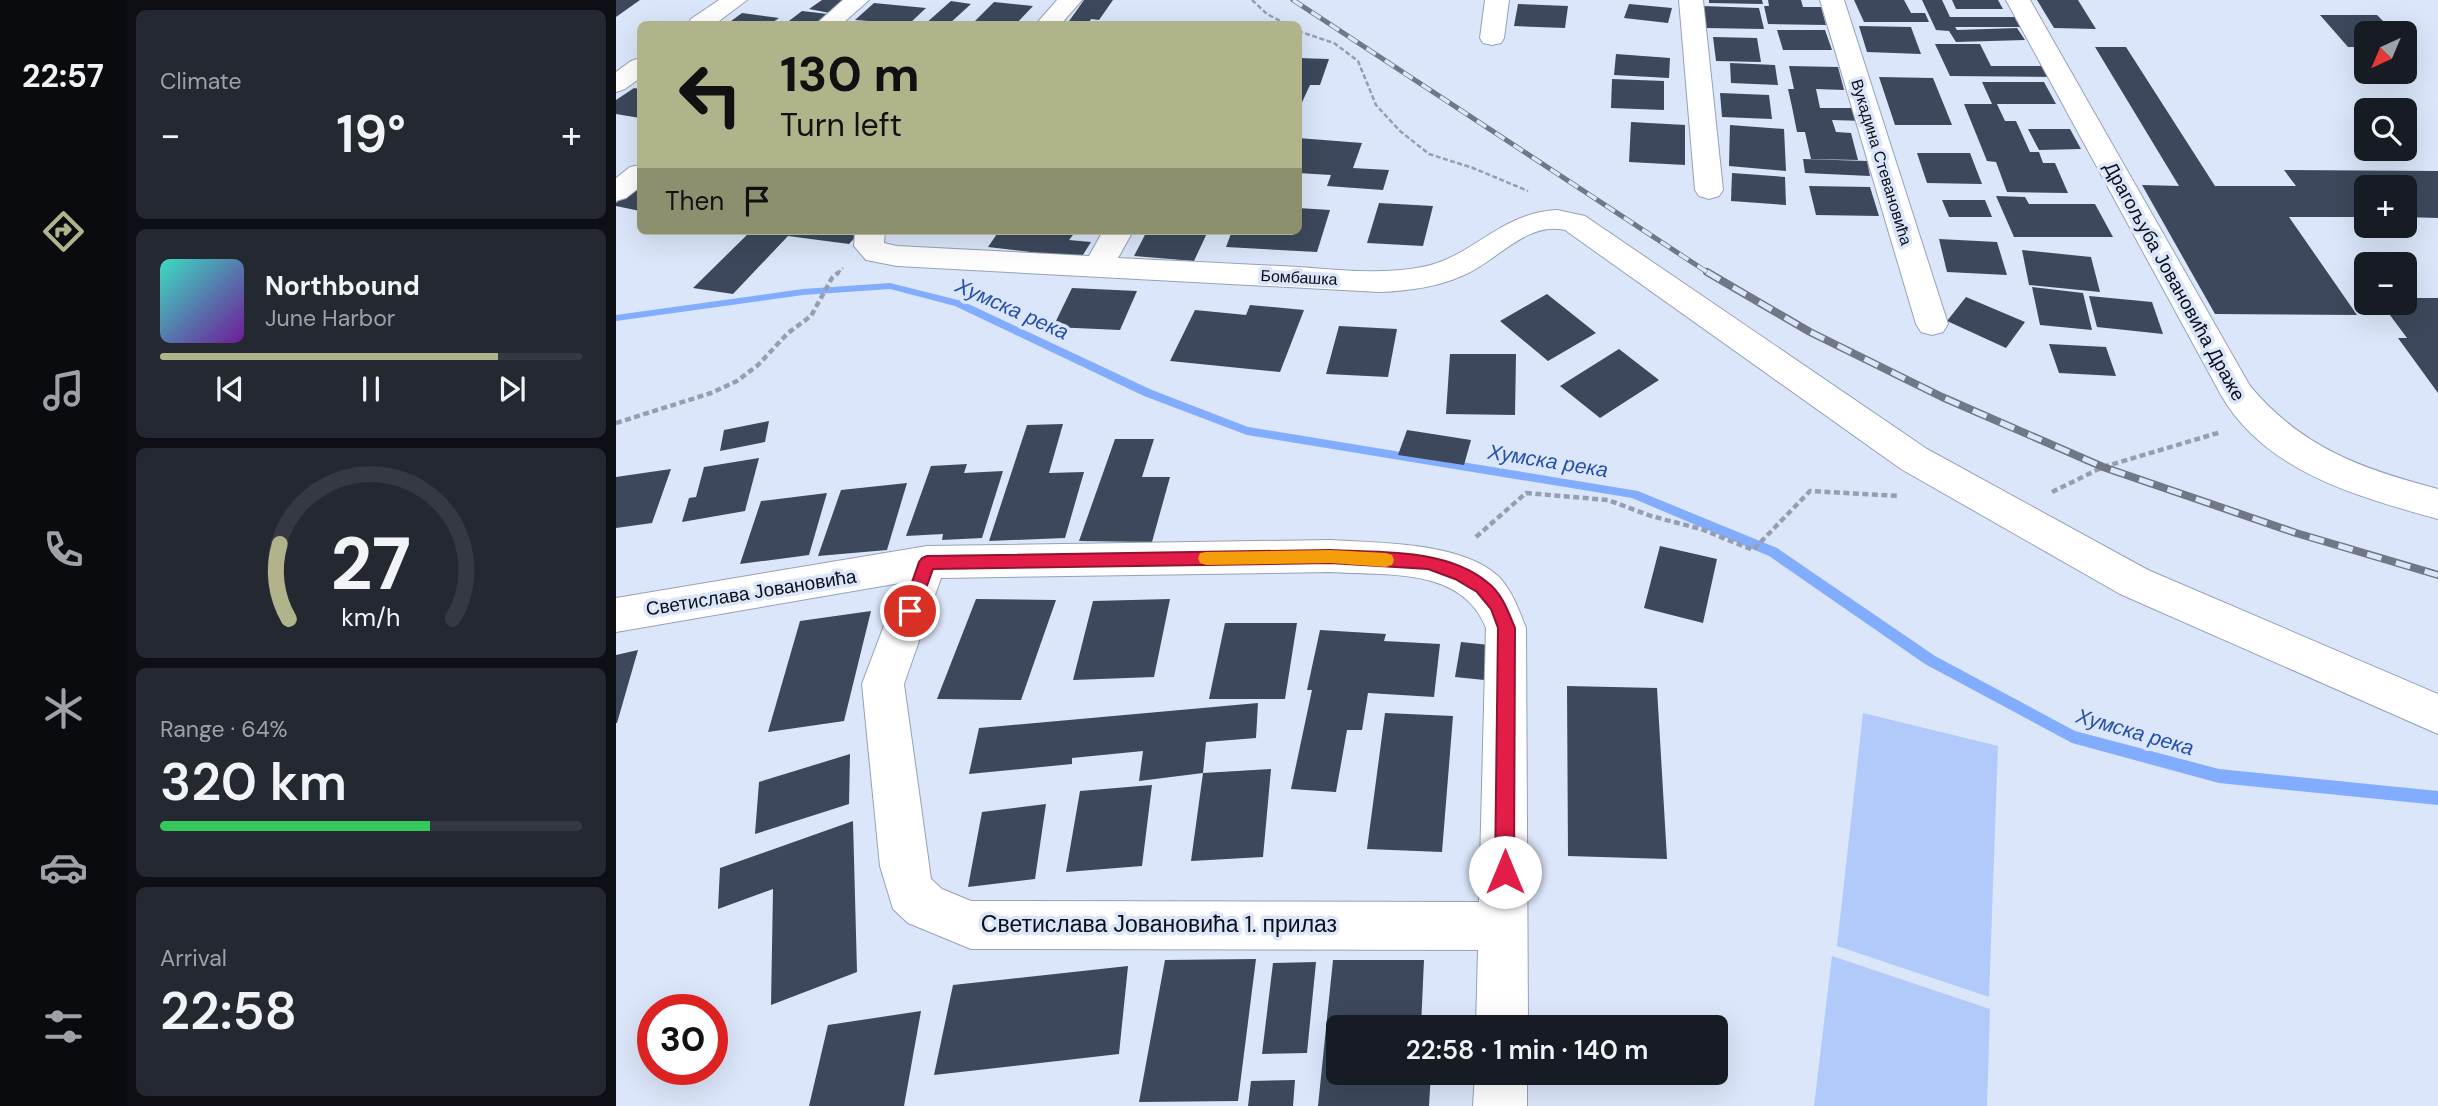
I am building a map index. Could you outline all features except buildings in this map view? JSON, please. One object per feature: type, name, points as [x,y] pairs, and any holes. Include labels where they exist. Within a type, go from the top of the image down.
[{"type":"street","points":[[704,21],[735,0]]},
{"type":"street","points":[[832,21],[857,0]]},
{"type":"street","points":[[1051,21],[1070,0]]},
{"type":"street","points":[[1492,38],[1497,0]]},
{"type":"street","points":[[1691,0],[1709,190]]},
{"type":"street","name":"Вукадина Стевановића","points":[[1832,0],[1932,324]]},
{"type":"street","name":"Драгољуба Јовановића Драже","points":[[2018,0],[2238,395],[2252,415],[2300,453],[2330,469],[2387,490],[2438,503]]},
{"type":"street","points":[[616,84],[637,68]]},
{"type":"street","points":[[616,192],[637,175]]},
{"type":"street","name":"Бомбашка","points":[[870,239],[877,253],[897,256],[1379,282],[1404,281],[1453,268],[1526,222],[1548,218],[1564,219]]},
{"type":"street","points":[[1564,219],[1576,223],[1914,459],[2134,582],[2438,714]]},
{"type":"street","points":[[1098,267],[1116,235]]},
{"type":"street","name":"Светислава Јовановића","points":[[616,615],[927,562],[1330,556],[1428,563],[1461,574],[1483,587],[1497,605],[1506,628],[1502,1015]]},
{"type":"street","name":"Светислава Јовановића 1. прилаз","points":[[927,562],[883,684],[904,866],[910,892],[925,906],[971,925],[1504,926]]},
{"type":"street","points":[[1500,1106],[1501,1085]]},
{"type":"path","points":[[1252,0],[1267,14],[1280,21]]},
{"type":"path","points":[[1302,32],[1334,43],[1358,61],[1376,105],[1400,131],[1429,154],[1523,187],[1564,219]]},
{"type":"path","points":[[616,423],[711,393],[737,381],[758,365],[788,333],[811,316],[832,278]]},
{"type":"path","points":[[2010,513],[2103,467],[2218,434],[2252,415]]},
{"type":"path","points":[[1441,567],[1527,493],[1608,500],[1651,516],[1701,528],[1753,550],[1810,491],[1912,497],[1977,494]]},
{"type":"shaded area","points":[[1863,713],[1998,746],[1989,997],[1837,946]]},
{"type":"shaded area","points":[[1832,956],[1990,1009],[1987,1106],[1814,1106]]},
{"type":"waterway","name":"Хумска река","points":[[616,318],[803,292],[890,286],[958,303],[1148,393],[1247,431],[1634,494],[1773,552],[1930,660],[2072,737],[2219,776],[2438,798]]},
{"type":"railway","points":[[1293,0],[1710,274]]},
{"type":"railway","points":[[1707,272],[1810,332],[1942,397],[2103,467],[2296,533],[2438,575]]},
{"type":"slow traffic","points":[[1206,558],[1330,556],[1386,560]]},
{"type":"route","points":[[910,611],[927,562],[1330,556],[1428,563],[1461,574],[1483,587],[1497,605],[1506,628],[1505,872]]}]
